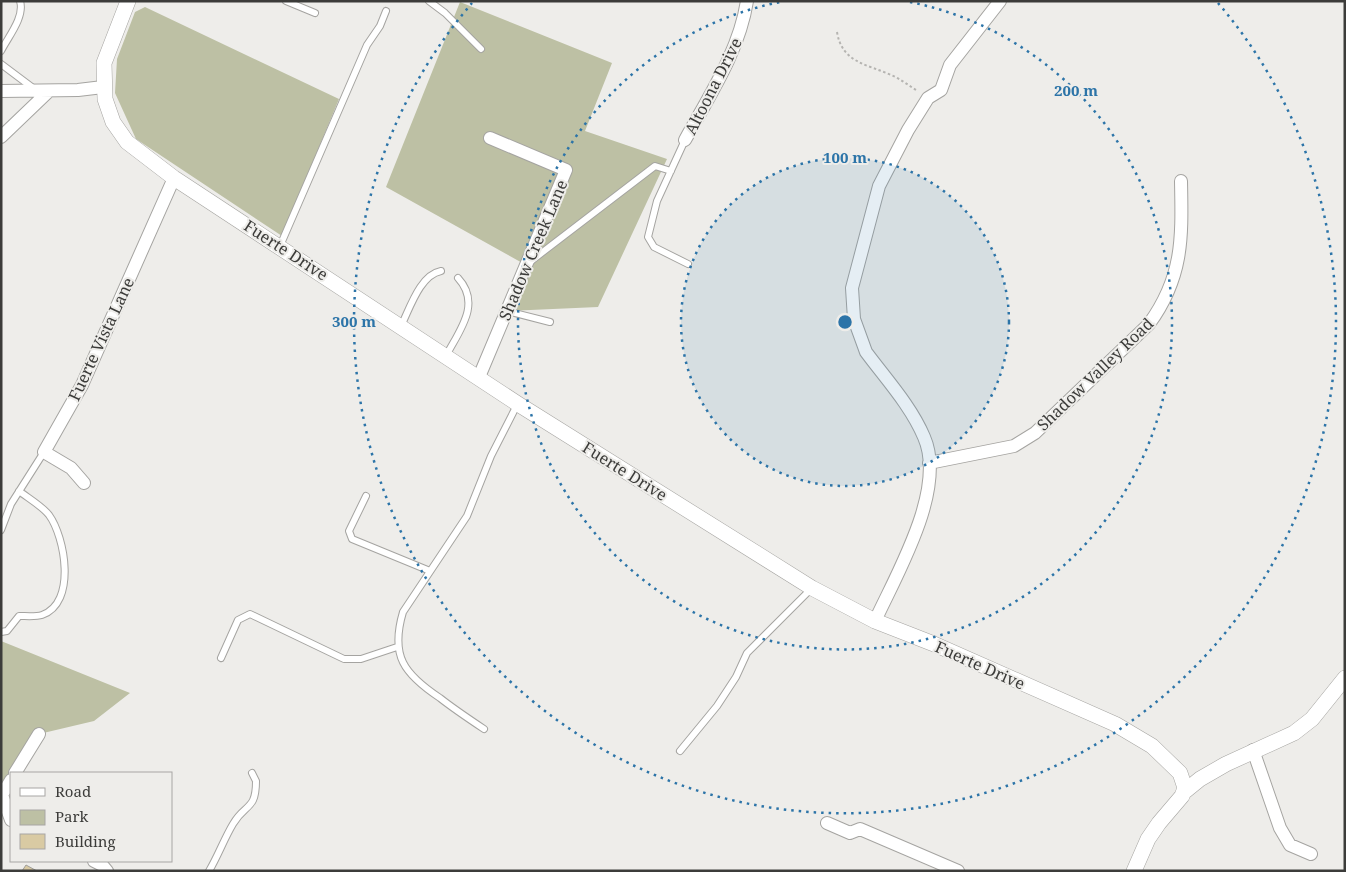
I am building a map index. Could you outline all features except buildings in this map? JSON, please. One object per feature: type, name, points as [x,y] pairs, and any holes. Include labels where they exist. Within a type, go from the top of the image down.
[{"type":"street","name":"Fuerte Drive","points":[[128,1],[107,51],[103,87],[113,122],[127,142],[174,178],[518,404],[812,588],[875,621],[934,644],[1133,733],[1172,763],[1184,781],[1184,792]]},
{"type":"street","name":"Altoona Drive","points":[[685,140],[732,54],[742,27],[747,1]]},
{"type":"street","points":[[875,621],[926,505],[930,483],[929,463],[926,439],[916,421],[863,346],[854,319],[852,298],[854,278],[879,186],[908,130],[928,98],[940,90],[950,65],[1000,1]]},
{"type":"street","points":[[1,91],[49,91],[103,87]]},
{"type":"street","points":[[1,137],[49,91]]},
{"type":"street","name":"Shadow Creek Lane","points":[[479,378],[566,170],[490,138]]},
{"type":"street","name":"Fuerte Vista Lane","points":[[44,452],[82,385],[174,178]]},
{"type":"street","name":"Shadow Valley Road","points":[[929,463],[1014,446],[1035,432],[1149,324],[1164,303],[1174,277],[1182,237],[1181,180]]},
{"type":"street","points":[[44,452],[71,468],[84,482]]},
{"type":"street","points":[[1134,871],[1159,823],[1184,792],[1200,779],[1253,750],[1300,728],[1329,700],[1345,678]]},
{"type":"street","points":[[16,772],[39,734]]},
{"type":"street","points":[[1253,750],[1280,828],[1290,845],[1311,854]]},
{"type":"street","points":[[10,782],[2,795],[10,817]]},
{"type":"street","points":[[827,823],[850,833],[860,829],[958,871]]},
{"type":"street","points":[[97,862],[102,864],[107,871]]},
{"type":"lane","points":[[1,51],[19,18],[20,1]]},
{"type":"lane","points":[[286,1],[315,13]]},
{"type":"lane","points":[[429,1],[445,13],[481,49]]},
{"type":"lane","points":[[280,246],[367,45],[380,26],[386,11]]},
{"type":"lane","points":[[1,64],[36,90]]},
{"type":"lane","points":[[685,140],[657,201],[648,237],[654,247],[688,264]]},
{"type":"lane","points":[[526,265],[656,166],[671,171]]},
{"type":"lane","points":[[401,327],[425,280],[432,273],[441,271]]},
{"type":"lane","points":[[446,356],[461,328],[470,300],[466,287],[458,278]]},
{"type":"lane","points":[[507,312],[550,322]]},
{"type":"lane","points":[[484,729],[416,682],[404,667],[397,647],[398,629],[403,612],[467,516],[491,456],[518,404]]},
{"type":"lane","points":[[1,530],[11,504],[44,452]]},
{"type":"lane","points":[[1,632],[7,631],[19,616],[41,616],[49,611],[56,604],[64,580],[64,551],[58,531],[48,513],[18,492]]},
{"type":"lane","points":[[366,496],[349,531],[352,539],[430,571]]},
{"type":"lane","points":[[680,751],[717,706],[736,677],[747,653],[812,588]]},
{"type":"lane","points":[[221,658],[238,620],[250,614],[344,659],[361,659],[397,647]]},
{"type":"lane","points":[[209,871],[223,848],[234,822],[253,804],[256,781],[252,774]]},
{"type":"path","points":[[837,32],[839,44],[852,60],[894,76],[928,98]]},
{"type":"green space","points":[[460,2],[612,63],[585,131],[667,159],[598,307],[506,311],[526,265],[386,187]]},
{"type":"green space","points":[[145,7],[339,99],[282,236],[136,139],[115,93],[117,59],[135,12]]},
{"type":"green space","points":[[1,641],[130,693],[94,721],[39,734],[16,772],[10,772],[8,785],[1,783]]}]
